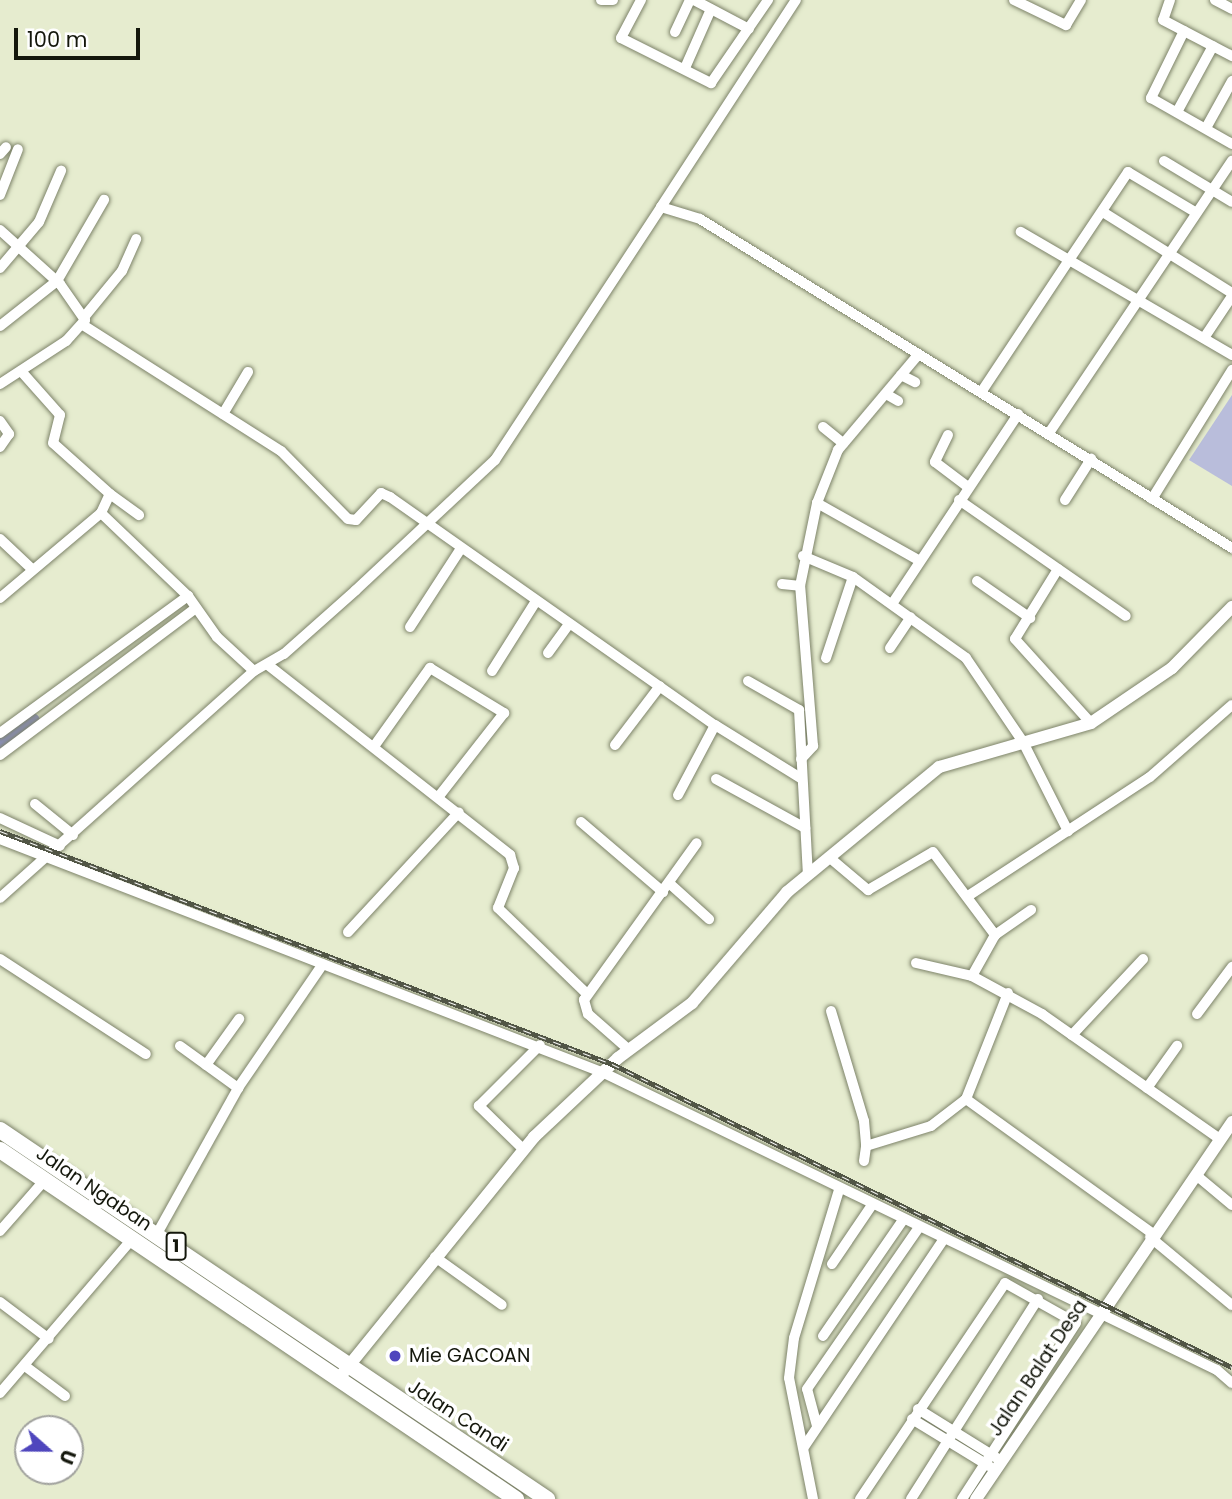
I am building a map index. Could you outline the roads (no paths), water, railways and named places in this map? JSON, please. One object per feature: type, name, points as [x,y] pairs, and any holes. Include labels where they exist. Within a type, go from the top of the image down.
[{"type":"highway","name":"1","points":[[0,1130],[158,1232],[343,1374]]},
{"type":"highway","name":"Jalan Ngaban","points":[[0,1150],[131,1240],[343,1374]]},
{"type":"highway","name":"Jalan Candi","points":[[343,1374],[516,1499]]},
{"type":"highway","name":"Jalan Candi","points":[[343,1374],[547,1499]]},
{"type":"street","points":[[601,0],[612,0]]},
{"type":"street","points":[[641,0],[621,38],[714,82],[768,0]]},
{"type":"street","points":[[675,32],[692,0],[749,29]]},
{"type":"street","points":[[0,898],[254,671],[268,666],[500,454],[667,207],[796,0]]},
{"type":"street","points":[[1014,0],[1065,25],[1081,0]]},
{"type":"street","points":[[1170,0],[1162,18],[1232,56]]},
{"type":"street","points":[[1219,1],[1232,9]]},
{"type":"street","points":[[685,68],[711,9]]},
{"type":"street","points":[[1184,31],[1151,97],[1232,144]]},
{"type":"street","points":[[1177,112],[1213,46]]},
{"type":"street","points":[[1206,128],[1232,81]]},
{"type":"street","points":[[0,195],[5,170],[18,149]]},
{"type":"street","points":[[1164,161],[1232,202]]},
{"type":"street","points":[[1049,433],[1167,251],[1232,161]]},
{"type":"street","points":[[0,268],[23,248],[61,171]]},
{"type":"street","points":[[982,391],[1126,173],[1195,212]]},
{"type":"street","points":[[0,326],[57,281],[104,200]]},
{"type":"street","points":[[667,207],[982,391],[1232,548]]},
{"type":"street","points":[[1105,214],[1167,251],[1232,295],[1205,338]]},
{"type":"street","points":[[0,230],[57,281],[84,321],[296,466],[302,476],[351,521],[381,494],[715,725],[803,779]]},
{"type":"street","points":[[1021,232],[1232,355]]},
{"type":"street","points":[[0,384],[21,372],[84,321],[122,271],[136,239]]},
{"type":"street","points":[[914,352],[886,394],[838,439],[793,585],[806,757],[803,779],[805,828],[819,867],[869,890],[933,852],[995,935]]},
{"type":"street","points":[[1152,499],[1232,370]]},
{"type":"street","points":[[21,372],[60,415],[53,443],[110,494],[139,515]]},
{"type":"street","points":[[223,414],[248,372]]},
{"type":"street","points":[[901,375],[915,382]]},
{"type":"street","points":[[886,394],[898,401]]},
{"type":"street","points":[[891,604],[1018,414]]},
{"type":"street","points":[[0,421],[9,435],[0,447]]},
{"type":"street","points":[[823,427],[838,439]]},
{"type":"street","points":[[948,435],[935,462],[968,487]]},
{"type":"street","points":[[1065,500],[1091,459]]},
{"type":"street","points":[[0,598],[100,513],[110,494]]},
{"type":"street","points":[[959,500],[1126,616]]},
{"type":"street","points":[[817,503],[918,560]]},
{"type":"street","points":[[100,513],[192,602],[254,671]]},
{"type":"street","points":[[0,539],[32,569]]},
{"type":"street","points":[[410,627],[457,548]]},
{"type":"street","points":[[803,556],[853,577],[967,658],[1023,742],[1068,831]]},
{"type":"street","points":[[1058,569],[1015,639],[1091,723]]},
{"type":"street","points":[[826,657],[853,577]]},
{"type":"street","points":[[976,581],[1030,618]]},
{"type":"street","points":[[492,671],[536,601]]},
{"type":"street","points":[[0,733],[192,602]]},
{"type":"street","points":[[0,755],[192,602]]},
{"type":"street","points":[[343,1374],[523,1149],[628,1049],[692,1003],[819,867],[939,767],[1091,723],[1172,668],[1232,607]]},
{"type":"street","points":[[890,648],[911,617]]},
{"type":"street","points":[[548,653],[569,624]]},
{"type":"street","points":[[268,666],[440,795],[513,861],[498,908],[587,994]]},
{"type":"street","points":[[375,746],[430,668],[505,713],[440,795]]},
{"type":"street","points":[[748,681],[798,708],[806,757]]},
{"type":"street","points":[[615,745],[660,686]]},
{"type":"street","points":[[968,896],[1150,777],[1232,705]]},
{"type":"street","points":[[678,796],[715,725]]},
{"type":"street","points":[[716,779],[805,828]]},
{"type":"street","points":[[35,804],[73,835]]},
{"type":"street","points":[[348,932],[459,812]]},
{"type":"street","points":[[0,818],[60,846]]},
{"type":"street","points":[[581,822],[709,919]]},
{"type":"street","points":[[0,839],[43,858],[540,1045],[604,1073],[1097,1315],[1217,1370],[1232,1383]]},
{"type":"street","points":[[628,1049],[588,1014],[587,994],[697,843]]},
{"type":"street","points":[[973,971],[995,935],[1031,911]]},
{"type":"street","points":[[0,959],[146,1054]]},
{"type":"street","points":[[1072,1035],[1143,959]]},
{"type":"street","points":[[916,963],[973,971],[1072,1035],[1220,1139]]},
{"type":"street","points":[[158,1232],[238,1088],[323,964]]},
{"type":"street","points":[[1197,1014],[1232,967]]},
{"type":"street","points":[[869,1146],[931,1126],[966,1099],[1008,993]]},
{"type":"street","points":[[831,1011],[862,1110],[869,1146],[864,1161]]},
{"type":"street","points":[[206,1065],[239,1019]]},
{"type":"street","points":[[523,1149],[478,1106],[540,1045]]},
{"type":"street","points":[[180,1046],[238,1088]]},
{"type":"street","points":[[1147,1088],[1177,1046]]},
{"type":"street","points":[[966,1099],[1152,1236],[1232,1305]]},
{"type":"street","name":"Jalan Balat Desa","points":[[976,1499],[992,1461],[1232,1122]]},
{"type":"street","points":[[1196,1175],[1232,1205]]},
{"type":"street","points":[[0,1231],[44,1181]]},
{"type":"street","points":[[813,1499],[806,1445],[789,1378],[791,1352],[840,1190]]},
{"type":"street","points":[[832,1264],[872,1205]]},
{"type":"street","points":[[823,1336],[903,1220]]},
{"type":"street","points":[[815,1429],[807,1389],[919,1227]]},
{"type":"street","points":[[806,1445],[944,1239]]},
{"type":"street","points":[[0,1393],[49,1339],[131,1240]]},
{"type":"street","points":[[435,1257],[502,1305]]},
{"type":"street","points":[[860,1499],[1000,1284],[1038,1299],[1074,1320],[1075,1327],[992,1461],[962,1499]]},
{"type":"street","points":[[911,1499],[1038,1299]]},
{"type":"street","points":[[0,1302],[49,1339]]},
{"type":"street","points":[[24,1366],[65,1396]]},
{"type":"street","points":[[915,1414],[953,1429],[992,1461]]},
{"type":"street","points":[[915,1414],[946,1440],[992,1461]]},
{"type":"waterway","points":[[0,745],[32,721]]},
{"type":"railway","points":[[0,831],[612,1064],[1232,1367]]},
{"type":"place","name":"Mie GACOAN","points":[[395,1356]]}]
